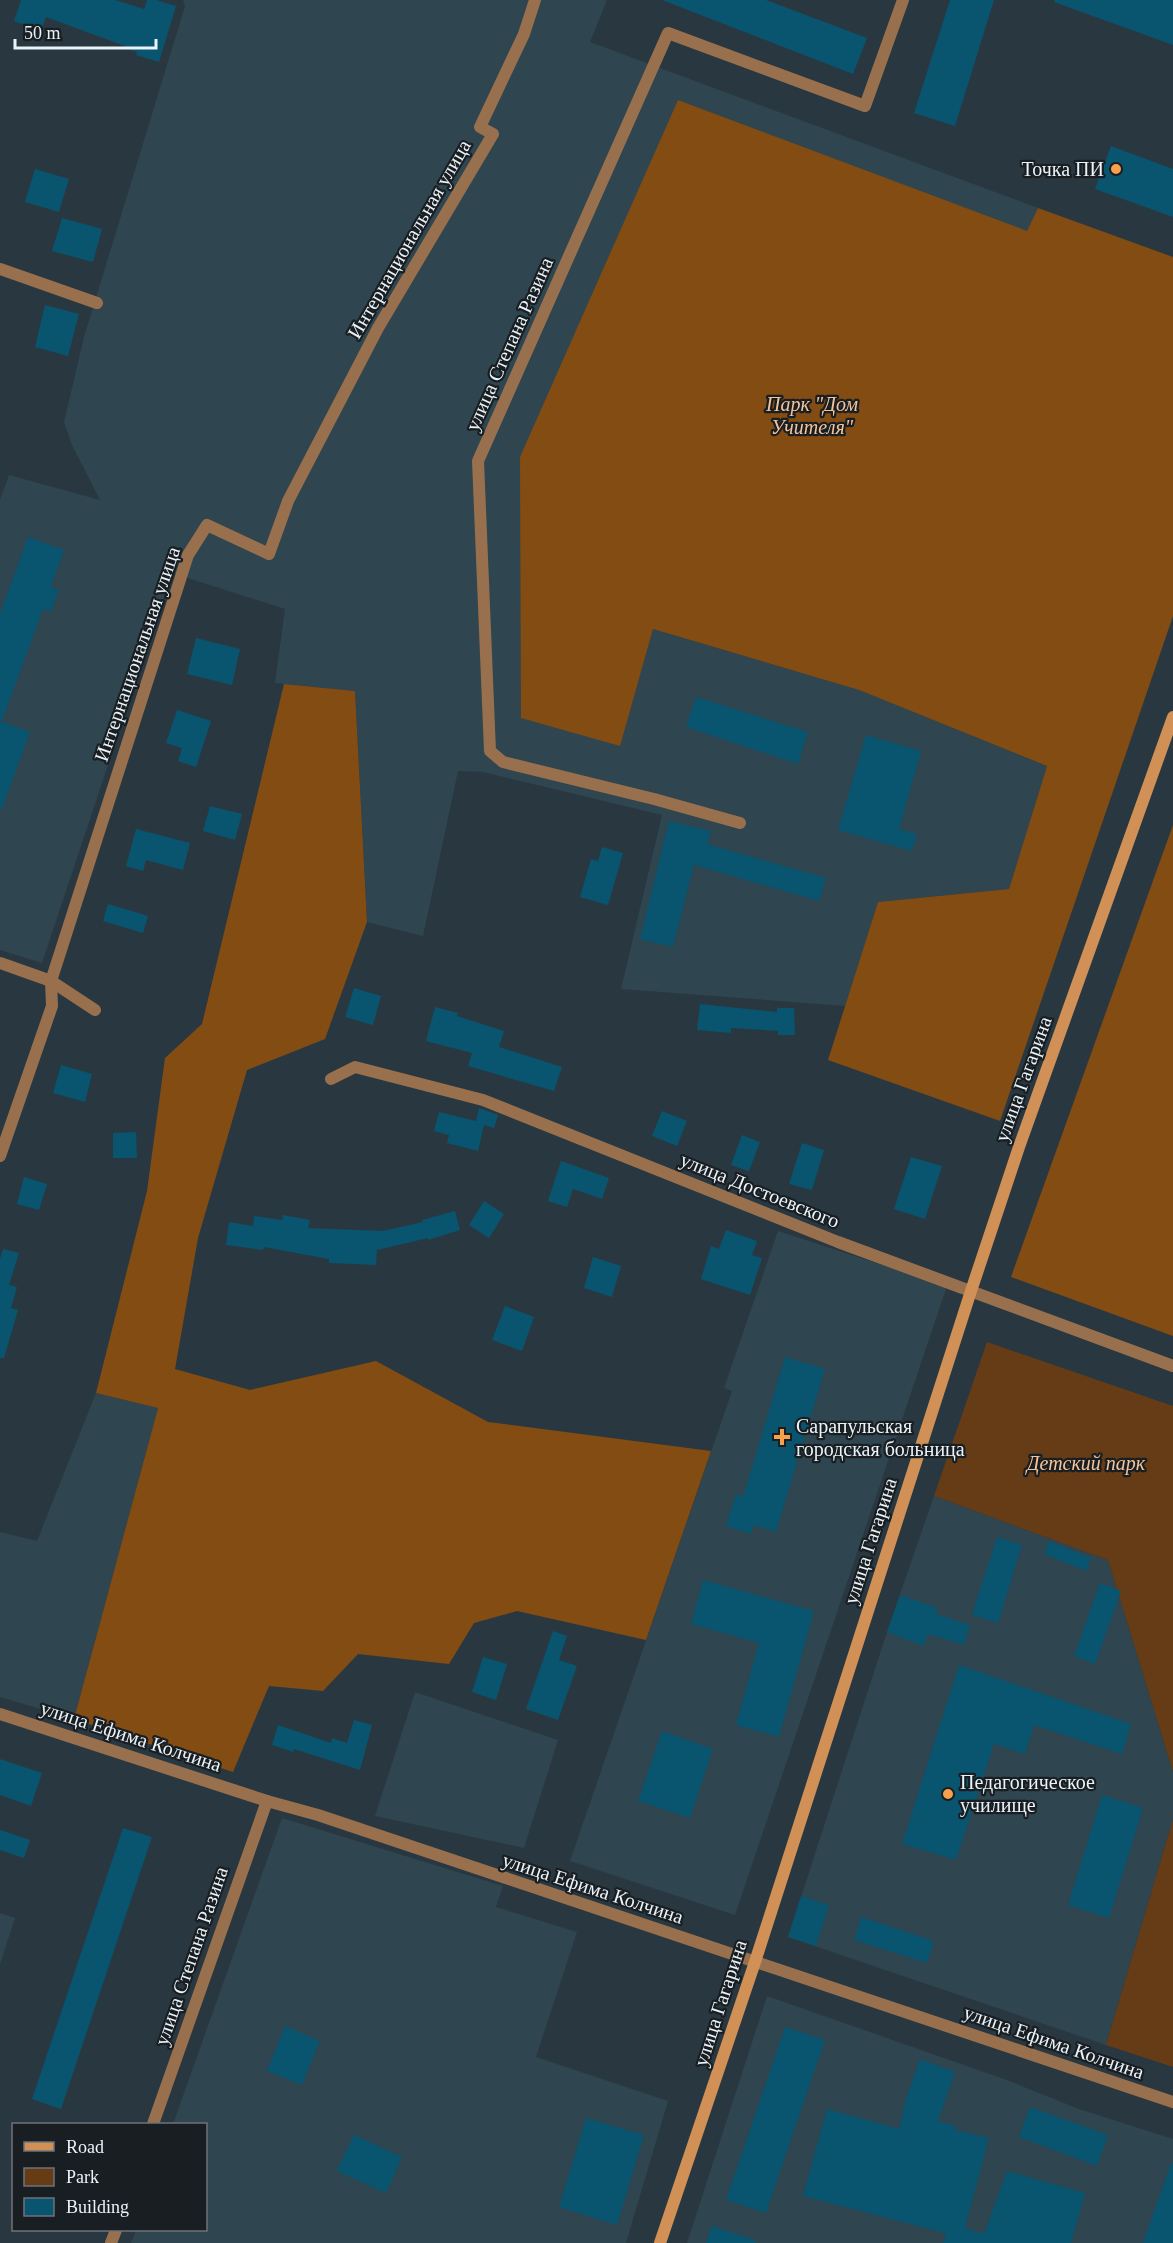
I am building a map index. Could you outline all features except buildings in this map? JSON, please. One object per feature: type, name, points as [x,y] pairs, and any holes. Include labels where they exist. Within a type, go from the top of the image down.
[{"type":"street","name":"Интернациональная улица","points":[[0,1156],[52,1006],[51,981],[188,555],[207,525],[269,554],[288,501],[378,328],[493,135],[480,127],[524,34],[535,0]]},
{"type":"street","name":"улица Степана Разина","points":[[740,823],[654,799],[503,762],[490,751],[478,461],[668,33],[865,106],[903,0]]},
{"type":"street","points":[[0,269],[97,303]]},
{"type":"street","name":"улица Гагарина","points":[[660,2243],[755,1962],[1019,1147],[1173,717]]},
{"type":"street","points":[[0,963],[51,981],[94,1010]]},
{"type":"street","name":"улица Достоевского","points":[[331,1078],[355,1068],[483,1100],[838,1242],[1173,1366]]},
{"type":"street","name":"улица Ефима Колчина","points":[[0,1714],[267,1801],[318,1815],[1173,2102]]},
{"type":"street","name":"улица Степана Разина","points":[[153,2123],[267,1801]]},
{"type":"shaded area","points":[[183,0],[607,0],[590,42],[1038,208],[1027,232],[678,100],[619,745],[653,629],[859,690],[1047,766],[1009,889],[878,902],[845,1006],[621,989],[662,815],[483,772],[458,771],[423,936],[367,922],[355,691],[275,683],[285,609],[169,572],[169,582],[42,963],[0,950],[0,500],[9,475],[100,500],[72,445],[64,422],[84,337],[185,6]]},
{"type":"shaded area","points":[[778,1231],[947,1286],[735,1915],[570,1861],[732,1391],[724,1388]]},
{"type":"shaded area","points":[[96,1393],[158,1408],[74,1719],[0,1697],[0,1532],[37,1541]]},
{"type":"shaded area","points":[[934,1496],[1108,1560],[1173,1772],[1173,1819],[1106,2045],[788,1937],[887,1632]]},
{"type":"shaded area","points":[[415,1692],[558,1740],[524,1848],[375,1816]]},
{"type":"shaded area","points":[[282,1818],[503,1886],[496,1907],[577,1932],[536,2057],[668,2101],[626,2243],[131,2243],[136,2231],[207,2231],[207,2123],[173,2123]]},
{"type":"shaded area","points":[[0,1913],[15,1918],[0,1964]]},
{"type":"shaded area","points":[[767,1996],[1004,2079],[1079,2109],[1173,2139],[1173,2243],[687,2243]]},
{"type":"green space","name":"Парк \"Дом Учителя\"","points":[[678,100],[1027,231],[1038,208],[1173,257],[1173,616],[1000,1121],[828,1060],[878,902],[1009,889],[1047,766],[859,690],[653,629],[620,746],[521,718],[520,457]]},
{"type":"green space","points":[[284,684],[355,691],[367,922],[325,1039],[247,1070],[198,1238],[175,1369],[250,1390],[376,1361],[488,1422],[711,1451],[646,1640],[517,1611],[474,1623],[449,1664],[358,1654],[323,1691],[269,1686],[233,1772],[74,1719],[158,1408],[96,1393],[147,1191],[165,1058],[202,1024]]},
{"type":"green space","points":[[1173,825],[1173,1336],[1011,1277]]},
{"type":"green space","name":"Детский парк","points":[[987,1342],[1173,1406],[1173,1772],[1108,1560],[934,1496]]},
{"type":"green space","points":[[1173,1819],[1173,2067],[1106,2045]]},
{"type":"place","name":"Точка ПИ","points":[[1116,169]]},
{"type":"place","name":"Сарапульская городская больница","points":[[782,1437]]},
{"type":"place","name":"Педагогическое училище","points":[[948,1794]]}]
